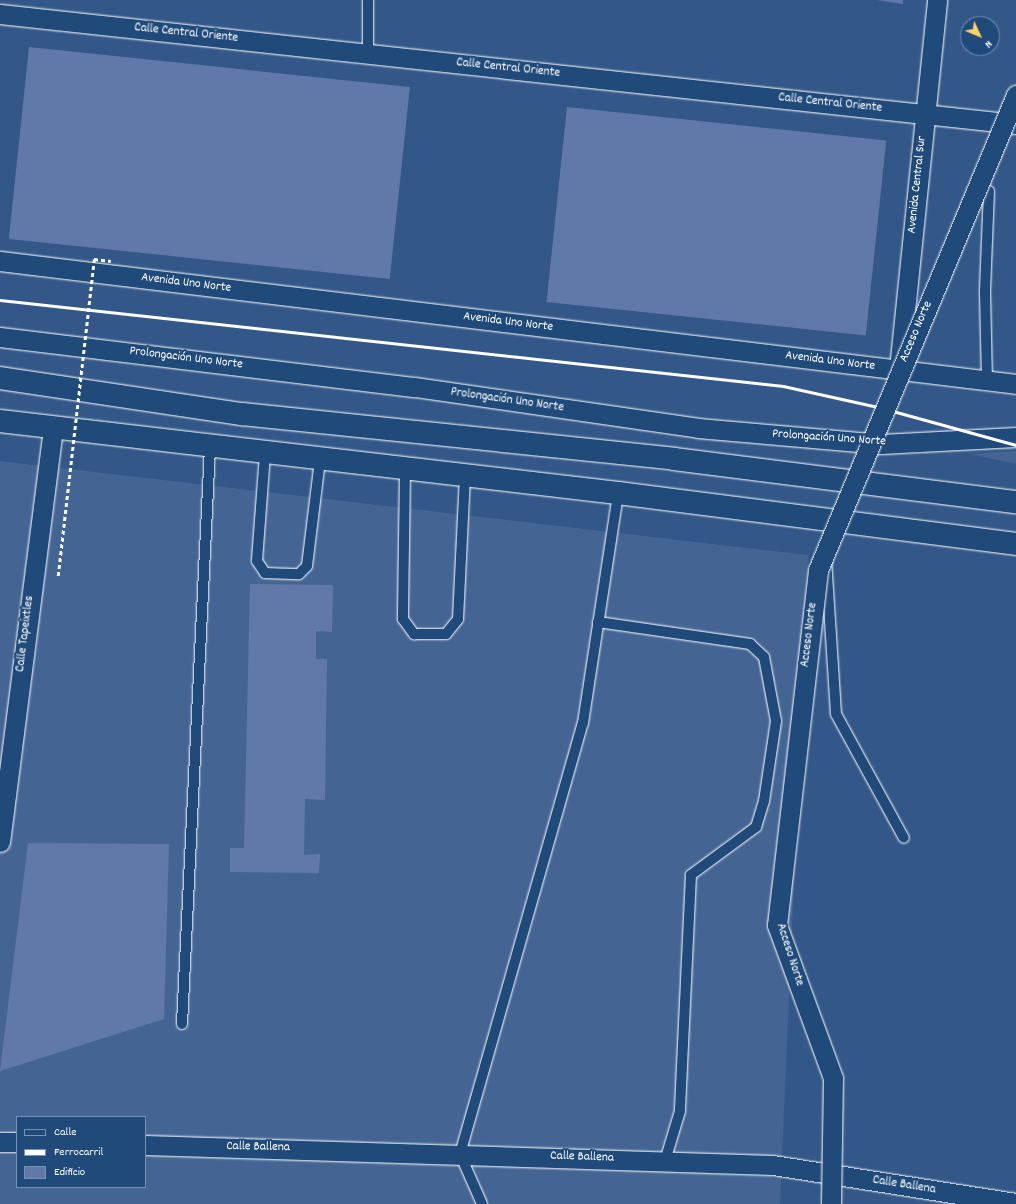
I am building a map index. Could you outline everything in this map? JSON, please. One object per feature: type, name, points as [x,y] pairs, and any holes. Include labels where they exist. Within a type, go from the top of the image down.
[{"type":"main road","points":[[0,378],[242,414],[674,459],[1016,502]]},
{"type":"main road","points":[[0,421],[265,454],[618,493],[1016,544]]},
{"type":"street","name":"Avenida Central Sur","points":[[899,370],[937,0]]},
{"type":"street","name":"Calle Central Oriente","points":[[0,14],[1016,124]]},
{"type":"street","name":"Acceso Norte","points":[[831,1204],[833,1078],[777,925],[818,570],[1016,95]]},
{"type":"street","name":"Avenida Uno Norte","points":[[0,261],[1016,384]]},
{"type":"street","name":"Prolongación Uno Norte","points":[[0,337],[415,387],[698,428],[882,444],[1016,437]]},
{"type":"street","name":"Calle Tapeixtles","points":[[0,842],[53,427]]},
{"type":"street","points":[[0,1142],[16,1142]]},
{"type":"street","name":"Calle Ballena","points":[[146,1146],[460,1154],[773,1165],[1016,1203]]},
{"type":"lane","points":[[368,0],[368,54]]},
{"type":"lane","points":[[987,380],[985,290],[989,191]]},
{"type":"lane","points":[[182,1024],[210,446]]},
{"type":"lane","points":[[265,454],[257,561],[265,572],[299,574],[308,566],[320,460]]},
{"type":"lane","points":[[405,470],[403,619],[414,634],[446,634],[458,619],[465,476]]},
{"type":"lane","points":[[482,1204],[460,1154],[583,723],[618,493]]},
{"type":"lane","points":[[824,519],[836,714],[904,838]]},
{"type":"lane","points":[[598,622],[750,644],[764,657],[776,721],[764,801],[756,828],[691,875],[680,1111],[666,1161]]},
{"type":"path","points":[[58,576],[94,258],[111,261]]},
{"type":"shaded area","points":[[1016,451],[1016,464],[970,454]]},
{"type":"shaded area","points":[[0,461],[808,555],[780,1204],[0,1204]]},
{"type":"building","points":[[877,0],[903,0],[903,4]]},
{"type":"building","points":[[29,47],[410,87],[390,279],[9,239]]},
{"type":"building","points":[[567,107],[886,141],[866,335],[547,302]]},
{"type":"building","points":[[250,584],[333,585],[332,632],[316,631],[316,659],[327,659],[325,800],[305,799],[304,855],[320,854],[319,873],[230,872],[230,848],[244,848]]},
{"type":"building","points":[[28,843],[169,844],[164,1019],[0,1071]]},
{"type":"railway","points":[[0,300],[783,386],[878,407],[1016,445]]}]
